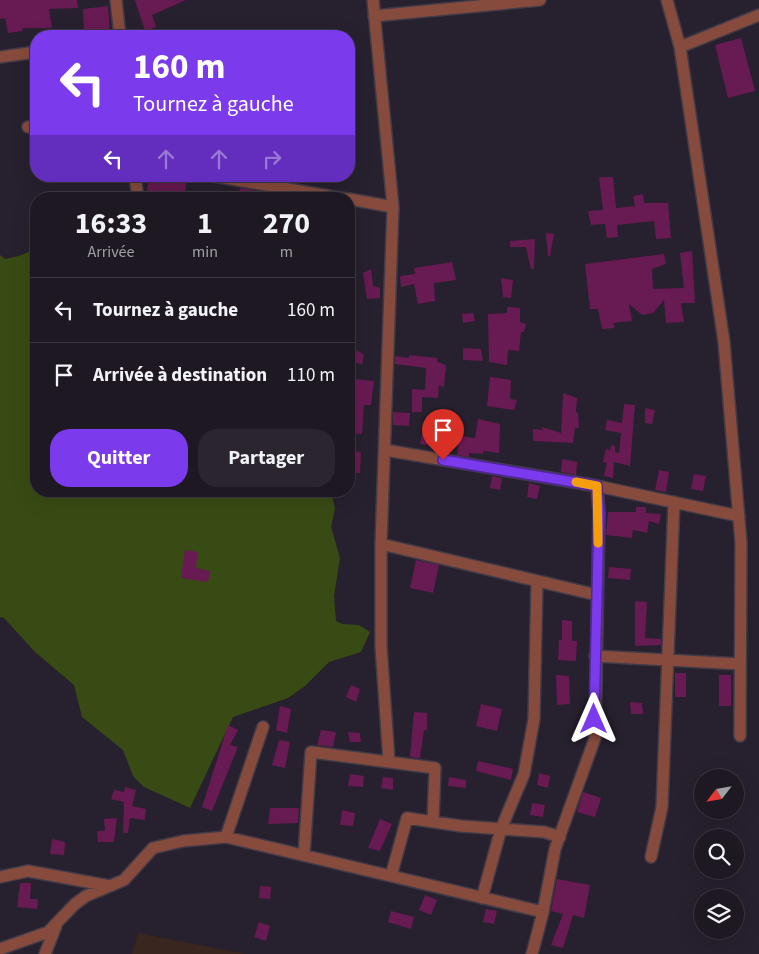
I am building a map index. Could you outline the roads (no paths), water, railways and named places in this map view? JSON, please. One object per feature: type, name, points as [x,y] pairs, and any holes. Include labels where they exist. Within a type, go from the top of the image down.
[{"type":"street","points":[[116,0],[119,30]]},
{"type":"street","points":[[372,0],[393,207],[381,544],[381,646],[389,761]]},
{"type":"street","points":[[374,16],[540,0]]},
{"type":"street","points":[[667,0],[680,47],[724,342],[741,543],[740,736]]},
{"type":"street","points":[[680,47],[759,15]]},
{"type":"street","points":[[0,57],[30,53]]},
{"type":"street","points":[[249,182],[307,192]]},
{"type":"street","points":[[355,200],[393,207]]},
{"type":"street","points":[[385,450],[597,486],[739,516]]},
{"type":"street","points":[[532,954],[543,912],[555,849],[594,738],[599,513],[597,486]]},
{"type":"street","points":[[651,856],[662,806],[674,502]]},
{"type":"street","points":[[381,544],[597,595]]},
{"type":"street","points":[[482,898],[501,829],[524,774],[534,719],[537,581]]},
{"type":"street","points":[[595,656],[740,664]]},
{"type":"street","points":[[226,837],[263,727]]},
{"type":"street","points":[[304,855],[311,752],[435,768],[433,822]]},
{"type":"street","points":[[391,876],[407,818],[544,832],[560,837]]},
{"type":"street","points":[[0,949],[48,932],[75,904],[124,880],[147,854],[159,846],[183,841],[226,837],[543,912]]},
{"type":"street","points":[[0,877],[28,871],[110,886]]},
{"type":"street","points":[[45,954],[58,922]]}]
